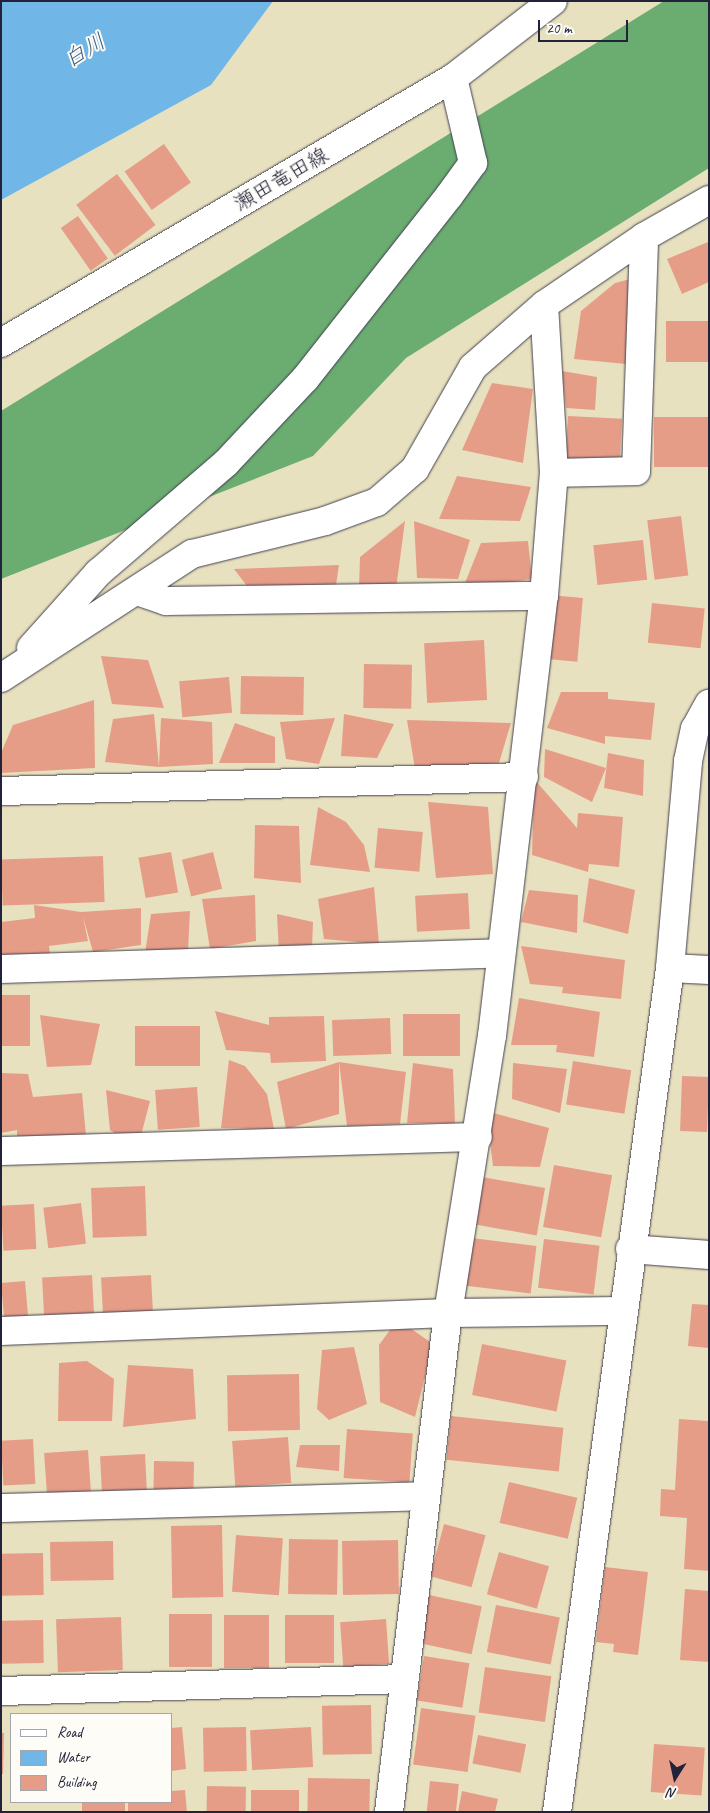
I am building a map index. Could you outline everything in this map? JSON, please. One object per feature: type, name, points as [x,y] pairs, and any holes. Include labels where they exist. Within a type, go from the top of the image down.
[{"type":"street","name":"瀬田竜田線","points":[[1,343],[453,78],[553,1]]},
{"type":"street","points":[[5,676],[98,573],[226,464],[292,393],[450,196],[473,163],[453,78]]},
{"type":"street","points":[[5,676],[192,554],[325,521],[377,502],[414,470],[473,367],[544,305],[644,237],[709,200]]},
{"type":"street","points":[[554,473],[636,471],[644,237]]},
{"type":"street","points":[[389,1812],[448,1312],[478,1137],[524,777],[544,596],[554,473],[544,305]]},
{"type":"street","points":[[137,591],[166,601],[544,596]]},
{"type":"street","points":[[556,1812],[630,1249],[670,968],[688,761],[696,729],[709,704]]},
{"type":"street","points":[[1,791],[524,777]]},
{"type":"street","points":[[1,969],[500,953]]},
{"type":"street","points":[[670,968],[709,970]]},
{"type":"street","points":[[1,1152],[478,1137]]},
{"type":"street","points":[[630,1249],[709,1255]]},
{"type":"street","points":[[1,1331],[448,1312],[622,1310]]},
{"type":"street","points":[[1,1508],[426,1496]]},
{"type":"street","points":[[1,1691],[404,1679]]},
{"type":"green space","points":[[664,1],[709,1],[709,168],[406,358],[313,456],[1,579],[1,411]]},
{"type":"water","name":"白川","points":[[1,1],[273,1],[211,85],[1,200]]},
{"type":"building","points":[[164,144],[191,183],[152,210],[125,172]]},
{"type":"building","points":[[117,174],[156,225],[115,256],[76,205]]},
{"type":"building","points":[[78,216],[108,259],[91,271],[61,228]]},
{"type":"building","points":[[708,242],[709,282],[682,294],[667,259]]},
{"type":"building","points":[[634,278],[626,364],[574,359],[581,311],[615,283]]},
{"type":"building","points":[[666,321],[709,321],[709,362],[666,362]]},
{"type":"building","points":[[562,371],[597,377],[595,410],[566,408]]},
{"type":"building","points":[[492,383],[533,389],[523,463],[462,450]]},
{"type":"building","points":[[568,416],[622,419],[620,465],[566,462]]},
{"type":"building","points":[[654,417],[709,417],[709,467],[654,467]]},
{"type":"building","points":[[457,476],[531,487],[520,521],[439,519]]},
{"type":"building","points":[[681,516],[688,576],[655,580],[647,520]]},
{"type":"building","points":[[405,521],[396,589],[359,587],[360,557]]},
{"type":"building","points":[[414,521],[470,540],[458,579],[417,578]]},
{"type":"building","points":[[643,540],[647,580],[597,585],[593,545]]},
{"type":"building","points":[[528,541],[532,579],[463,588],[481,543]]},
{"type":"building","points":[[339,565],[336,585],[250,590],[234,569]]},
{"type":"building","points":[[550,595],[583,598],[577,662],[544,659]]},
{"type":"building","points":[[652,603],[705,609],[701,648],[648,643]]},
{"type":"building","points":[[484,640],[487,700],[427,703],[424,643]]},
{"type":"building","points":[[101,656],[148,660],[164,708],[112,704]]},
{"type":"building","points":[[364,664],[412,665],[411,709],[363,708]]},
{"type":"building","points":[[241,676],[304,677],[303,715],[240,714]]},
{"type":"building","points":[[229,677],[232,713],[182,717],[179,681]]},
{"type":"building","points":[[561,692],[608,692],[608,699],[655,703],[651,740],[605,736],[605,744],[547,728]]},
{"type":"building","points":[[94,700],[95,768],[1,773],[1,753],[13,725]]},
{"type":"building","points":[[154,714],[159,767],[105,762],[113,719]]},
{"type":"building","points":[[344,714],[394,724],[377,758],[341,756]]},
{"type":"building","points":[[161,718],[212,722],[213,764],[159,767]]},
{"type":"building","points":[[335,718],[319,764],[286,759],[280,722]]},
{"type":"building","points":[[407,720],[511,723],[499,763],[415,769]]},
{"type":"building","points":[[235,723],[275,737],[275,763],[219,763]]},
{"type":"building","points":[[545,749],[606,768],[592,802],[544,777]]},
{"type":"building","points":[[608,753],[644,760],[643,796],[604,788]]},
{"type":"building","points":[[534,779],[577,828],[578,813],[623,817],[619,867],[589,864],[588,872],[532,855]]},
{"type":"building","points":[[428,802],[488,807],[493,874],[436,878]]},
{"type":"building","points":[[318,807],[346,822],[364,845],[370,872],[310,865]]},
{"type":"building","points":[[255,825],[299,826],[301,883],[254,878]]},
{"type":"building","points":[[378,828],[423,832],[419,872],[375,868]]},
{"type":"building","points":[[171,852],[178,892],[146,898],[139,858]]},
{"type":"building","points":[[213,852],[222,889],[191,897],[182,860]]},
{"type":"building","points":[[103,856],[105,902],[3,906],[1,860]]},
{"type":"building","points":[[589,878],[635,890],[628,934],[583,922]]},
{"type":"building","points":[[374,887],[379,944],[324,939],[318,899]]},
{"type":"building","points":[[529,890],[578,895],[577,933],[521,922]]},
{"type":"building","points":[[468,893],[470,929],[417,932],[415,896]]},
{"type":"building","points":[[255,895],[256,941],[210,949],[202,899]]},
{"type":"building","points":[[34,905],[81,912],[141,908],[141,945],[93,952],[83,917],[88,941],[49,946],[50,954],[1,959],[1,922],[35,918]]},
{"type":"building","points":[[190,911],[188,951],[145,953],[151,914]]},
{"type":"building","points":[[277,914],[313,922],[312,949],[279,953]]},
{"type":"building","points":[[521,946],[625,960],[621,999],[562,993],[563,987],[530,984]]},
{"type":"building","points":[[1,995],[30,995],[30,1046],[1,1046]]},
{"type":"building","points":[[519,998],[600,1012],[594,1057],[556,1052],[557,1045],[511,1045]]},
{"type":"building","points":[[215,1011],[269,1025],[269,1017],[324,1016],[326,1061],[271,1063],[270,1053],[226,1050]]},
{"type":"building","points":[[403,1014],[460,1014],[460,1056],[403,1056]]},
{"type":"building","points":[[40,1015],[100,1024],[91,1065],[47,1067]]},
{"type":"building","points":[[390,1018],[391,1054],[333,1056],[332,1020]]},
{"type":"building","points":[[135,1026],[200,1026],[200,1066],[135,1066]]},
{"type":"building","points":[[229,1060],[245,1066],[267,1094],[274,1129],[221,1128]]},
{"type":"building","points":[[573,1061],[631,1070],[624,1114],[566,1104]]},
{"type":"building","points":[[339,1062],[406,1072],[400,1124],[347,1126]]},
{"type":"building","points":[[339,1062],[339,1114],[286,1129],[277,1082]]},
{"type":"building","points":[[413,1063],[453,1069],[455,1123],[407,1123]]},
{"type":"building","points":[[513,1063],[567,1069],[560,1113],[512,1099]]},
{"type":"building","points":[[1,1073],[28,1074],[33,1097],[82,1093],[86,1136],[17,1141],[17,1130],[1,1133]]},
{"type":"building","points":[[682,1076],[709,1077],[707,1132],[680,1131]]},
{"type":"building","points":[[197,1087],[200,1127],[158,1130],[155,1090]]},
{"type":"building","points":[[106,1090],[150,1101],[138,1147],[110,1130]]},
{"type":"building","points":[[486,1111],[549,1128],[540,1167],[493,1166]]},
{"type":"building","points":[[554,1165],[612,1175],[601,1237],[543,1227]]},
{"type":"building","points":[[482,1177],[545,1188],[537,1235],[474,1224]]},
{"type":"building","points":[[145,1186],[147,1236],[93,1238],[91,1188]]},
{"type":"building","points":[[81,1203],[86,1244],[48,1248],[43,1208]]},
{"type":"building","points":[[34,1204],[36,1249],[3,1251],[1,1206]]},
{"type":"building","points":[[472,1238],[537,1246],[531,1294],[466,1286]]},
{"type":"building","points":[[544,1239],[600,1246],[594,1294],[538,1288]]},
{"type":"building","points":[[92,1275],[94,1318],[44,1321],[42,1278]]},
{"type":"building","points":[[151,1275],[153,1311],[103,1314],[101,1278]]},
{"type":"building","points":[[25,1281],[28,1317],[4,1319],[1,1283]]},
{"type":"building","points":[[692,1304],[709,1305],[709,1348],[688,1346]]},
{"type":"building","points":[[410,1328],[433,1344],[415,1417],[380,1402],[379,1345],[390,1330]]},
{"type":"building","points":[[482,1344],[566,1360],[556,1411],[472,1395]]},
{"type":"building","points":[[354,1347],[367,1404],[329,1420],[317,1409],[322,1350]]},
{"type":"building","points":[[87,1361],[114,1379],[112,1421],[58,1421],[59,1363]]},
{"type":"building","points":[[128,1365],[193,1369],[196,1419],[123,1427]]},
{"type":"building","points":[[299,1374],[300,1430],[228,1431],[227,1375]]},
{"type":"building","points":[[451,1416],[563,1428],[559,1472],[446,1460]]},
{"type":"building","points":[[679,1419],[709,1421],[709,1571],[684,1569],[687,1518],[660,1516],[661,1489],[675,1490]]},
{"type":"building","points":[[347,1429],[413,1434],[409,1482],[344,1478]]},
{"type":"building","points":[[288,1437],[291,1483],[235,1487],[232,1441]]},
{"type":"building","points":[[33,1439],[35,1484],[3,1486],[1,1441]]},
{"type":"building","points":[[300,1445],[340,1445],[339,1471],[296,1467]]},
{"type":"building","points":[[88,1450],[91,1491],[47,1494],[44,1453]]},
{"type":"building","points":[[145,1454],[147,1496],[102,1498],[100,1456]]},
{"type":"building","points":[[154,1461],[194,1462],[193,1493],[153,1492]]},
{"type":"building","points":[[509,1482],[577,1498],[568,1539],[500,1523]]},
{"type":"building","points":[[444,1524],[486,1535],[472,1587],[430,1576]]},
{"type":"building","points":[[222,1525],[223,1597],[172,1598],[171,1526]]},
{"type":"building","points":[[236,1535],[283,1538],[279,1595],[232,1592]]},
{"type":"building","points":[[289,1539],[338,1540],[337,1595],[288,1594]]},
{"type":"building","points":[[398,1540],[399,1594],[343,1595],[342,1541]]},
{"type":"building","points":[[113,1541],[114,1580],[51,1581],[50,1542]]},
{"type":"building","points":[[499,1552],[549,1566],[537,1609],[487,1594]]},
{"type":"building","points":[[43,1553],[44,1595],[2,1596],[1,1554]]},
{"type":"building","points":[[605,1567],[648,1572],[638,1655],[613,1652],[614,1644],[596,1642]]},
{"type":"building","points":[[685,1589],[709,1591],[709,1662],[680,1660]]},
{"type":"building","points":[[429,1595],[482,1606],[472,1654],[419,1643]]},
{"type":"building","points":[[496,1605],[560,1617],[551,1665],[487,1652]]},
{"type":"building","points":[[169,1614],[212,1614],[212,1667],[169,1667]]},
{"type":"building","points":[[224,1615],[269,1615],[269,1668],[224,1668]]},
{"type":"building","points":[[285,1615],[334,1615],[334,1663],[285,1663]]},
{"type":"building","points":[[121,1617],[123,1670],[58,1672],[56,1619]]},
{"type":"building","points":[[386,1619],[389,1664],[343,1667],[340,1622]]},
{"type":"building","points":[[43,1620],[44,1663],[2,1664],[1,1621]]},
{"type":"building","points":[[424,1656],[469,1663],[462,1708],[417,1700]]},
{"type":"building","points":[[485,1667],[551,1676],[545,1722],[479,1713]]},
{"type":"building","points":[[371,1705],[372,1754],[323,1755],[322,1706]]},
{"type":"building","points":[[421,1708],[475,1716],[468,1772],[413,1764]]},
{"type":"building","points":[[182,1727],[186,1769],[172,1771],[172,1728]]},
{"type":"building","points":[[246,1727],[247,1771],[204,1772],[203,1728]]},
{"type":"building","points":[[311,1727],[313,1767],[252,1770],[250,1730]]},
{"type":"building","points":[[1,1733],[4,1733],[3,1774],[1,1774]]},
{"type":"building","points":[[478,1735],[526,1744],[521,1773],[472,1763]]},
{"type":"building","points":[[654,1744],[705,1748],[702,1795],[651,1792]]},
{"type":"building","points":[[308,1778],[370,1779],[369,1812],[307,1812]]},
{"type":"building","points":[[430,1781],[459,1784],[456,1812],[427,1812]]},
{"type":"building","points":[[207,1786],[246,1787],[246,1812],[207,1812]]},
{"type":"building","points":[[185,1790],[187,1812],[128,1812],[128,1803],[172,1803],[172,1791]]},
{"type":"building","points":[[251,1790],[299,1790],[299,1812],[251,1812]]},
{"type":"building","points":[[462,1791],[498,1799],[495,1812],[458,1812]]},
{"type":"building","points":[[82,1803],[125,1803],[125,1812],[82,1812]]}]
